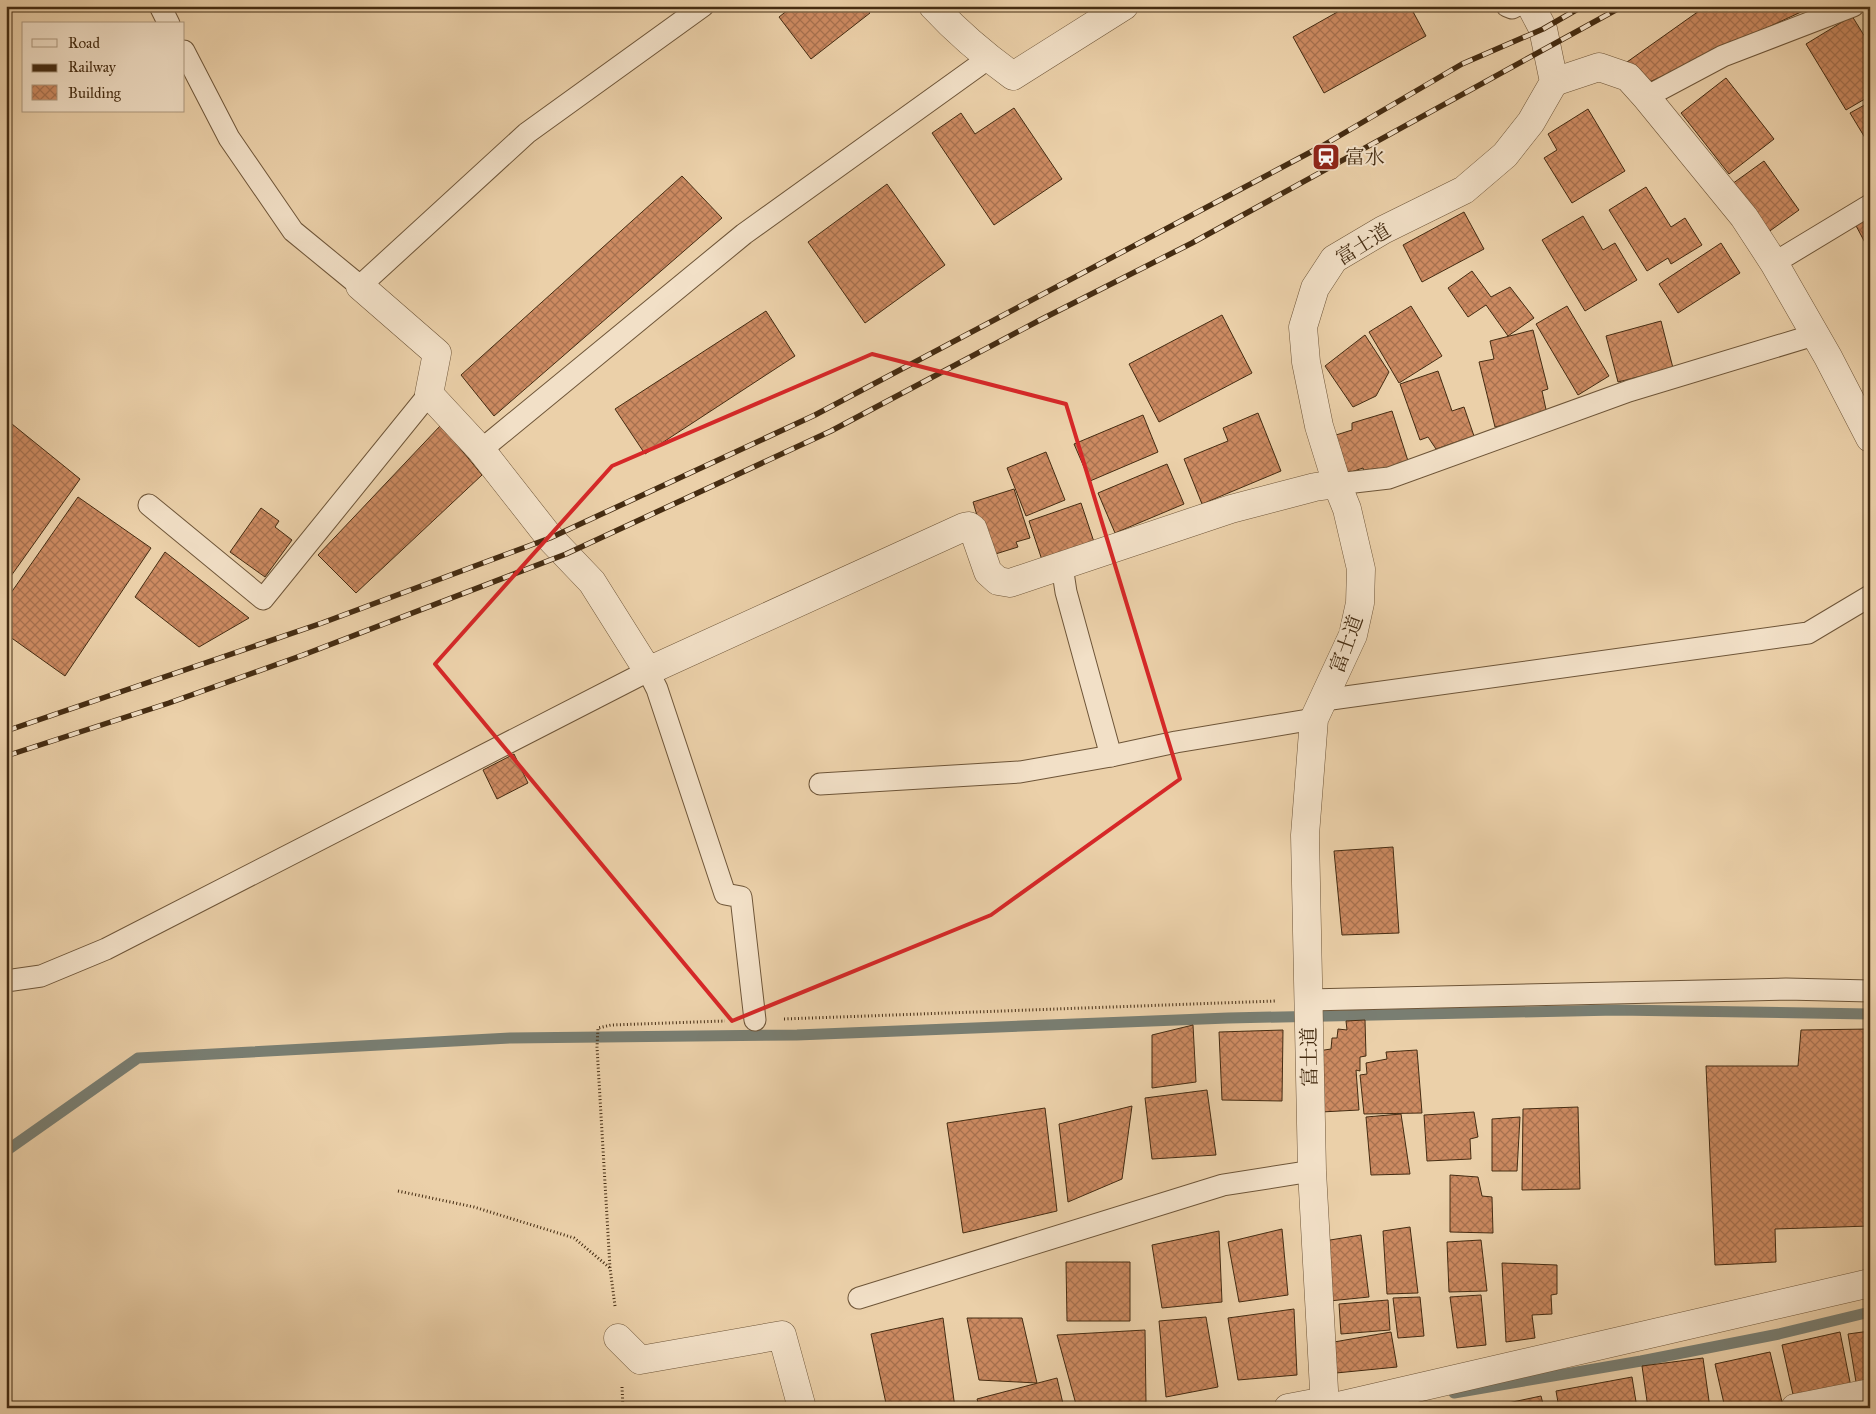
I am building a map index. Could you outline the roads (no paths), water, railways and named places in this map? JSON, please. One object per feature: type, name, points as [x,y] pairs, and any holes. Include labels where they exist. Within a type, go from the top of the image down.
[{"type":"street","points":[[933,6],[989,58],[1013,76],[1124,6]]},
{"type":"street","points":[[1531,6],[1543,29],[1554,82],[1599,66],[1628,77],[1744,218],[1774,263],[1828,357],[1870,438]]},
{"type":"street","name":"富士道","points":[[1326,1406],[1312,1171],[1305,835],[1319,710],[1353,635],[1360,603],[1362,569],[1347,509],[1336,484],[1319,426],[1306,362],[1303,327],[1315,288],[1334,259],[1383,230],[1464,190],[1505,155],[1531,122],[1554,82]]},
{"type":"street","points":[[360,286],[437,353],[429,394],[481,450],[550,538],[592,582],[648,672],[964,527],[969,526],[973,529],[988,572],[998,581],[1010,583],[1230,509],[1315,487],[1336,484]]},
{"type":"street","points":[[1288,1408],[1326,1406],[1870,1283]]},
{"type":"street","points":[[618,1338],[640,1360],[782,1335],[802,1408]]},
{"type":"street","points":[[1795,1408],[1870,1392]]},
{"type":"lane","points":[[160,6],[168,22]]},
{"type":"lane","points":[[185,53],[229,138],[293,231],[360,286],[527,133],[703,6]]},
{"type":"lane","points":[[1507,6],[1512,8],[1516,6]]},
{"type":"lane","points":[[1646,97],[1723,56],[1853,6]]},
{"type":"lane","points":[[481,450],[744,234],[989,58]]},
{"type":"lane","points":[[1774,263],[1870,205]]},
{"type":"lane","points":[[1336,484],[1390,478],[1629,391],[1814,335]]},
{"type":"lane","points":[[149,505],[263,599],[429,394]]},
{"type":"lane","points":[[1062,566],[1066,592],[1111,756]]},
{"type":"lane","points":[[820,784],[1020,772],[1111,756],[1319,710],[1808,633],[1870,596]]},
{"type":"lane","points":[[6,980],[41,976],[106,949],[648,672],[657,689],[725,894],[741,897],[755,1020]]},
{"type":"lane","points":[[1308,1011],[1776,990],[1870,991]]},
{"type":"lane","points":[[859,1298],[1223,1185],[1312,1171]]},
{"type":"waterway","points":[[6,1151],[138,1058],[510,1038],[797,1035],[1228,1018],[1617,1010],[1870,1014]]},
{"type":"waterway","points":[[1454,1393],[1641,1361],[1779,1334],[1870,1312]]},
{"type":"railway","points":[[6,731],[322,623],[550,538],[815,415],[1322,146],[1462,64],[1543,29],[1583,6]]},
{"type":"railway","points":[[6,756],[169,703],[303,655],[566,554],[831,431],[1040,320],[1192,243],[1623,6]]},
{"type":"place","name":"富水","points":[[1326,157]]}]
